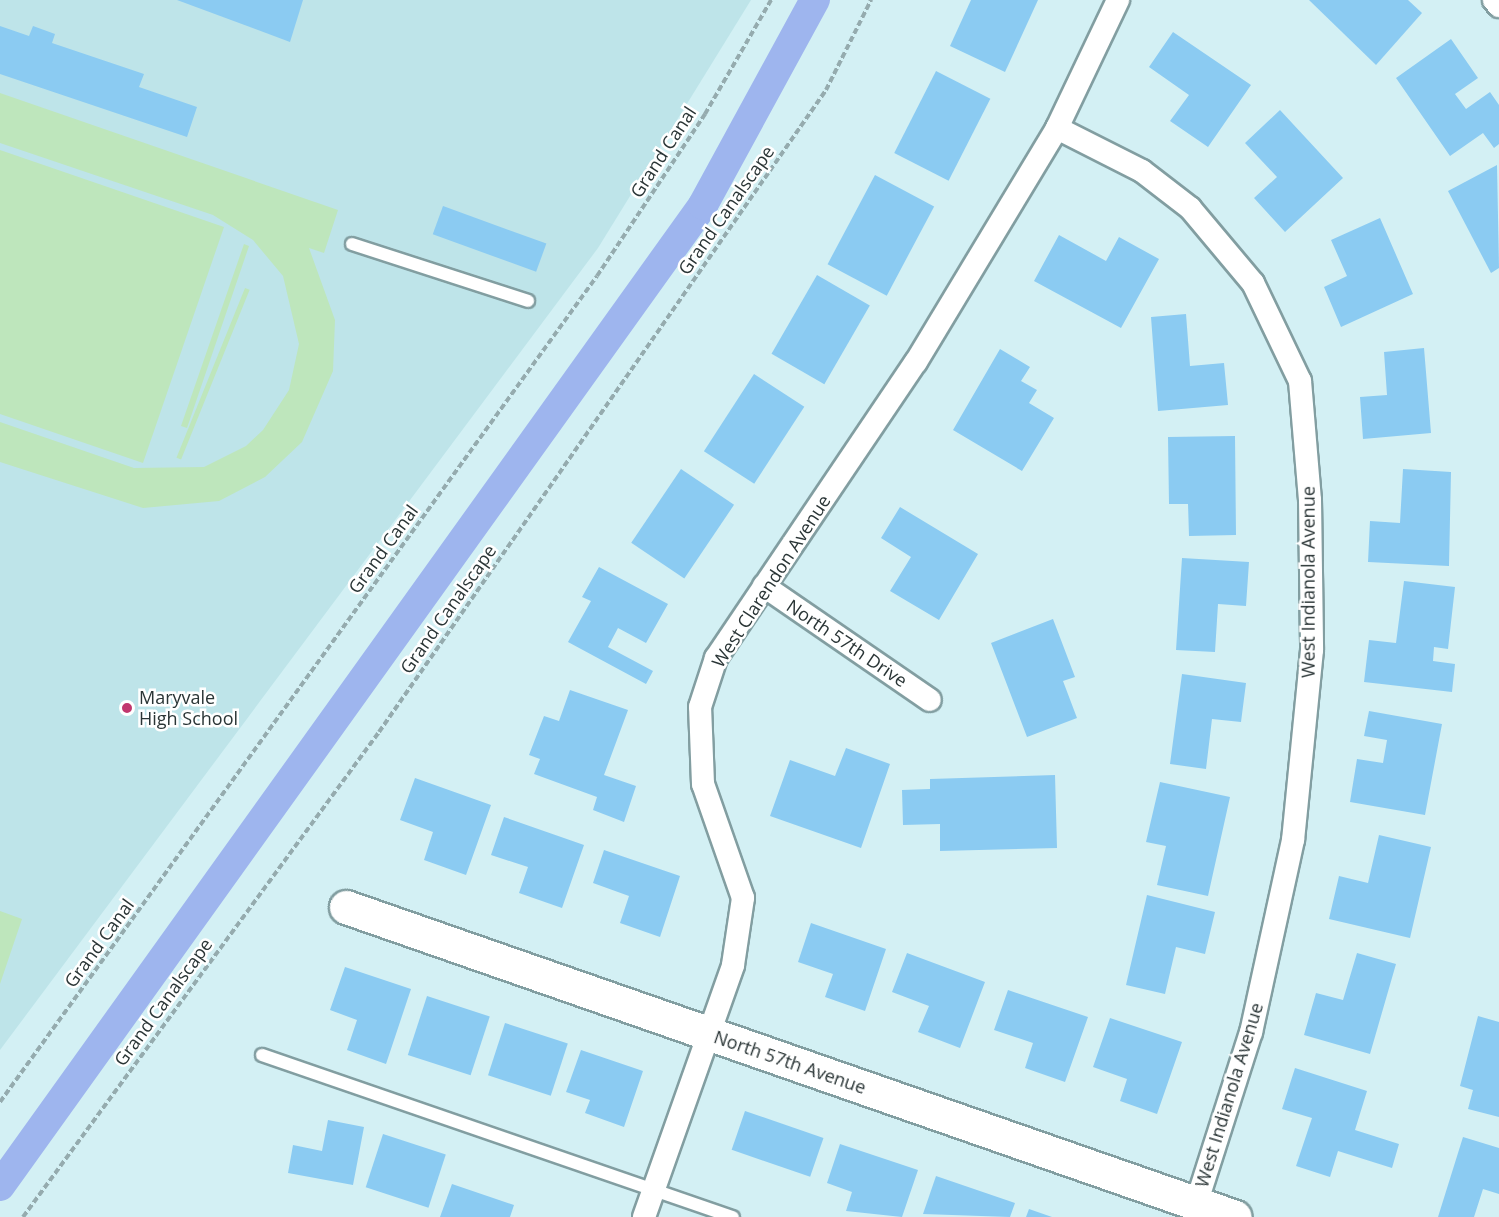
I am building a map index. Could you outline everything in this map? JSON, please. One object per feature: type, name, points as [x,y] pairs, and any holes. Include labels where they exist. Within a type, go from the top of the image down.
[{"type":"street","name":"West Clarendon Avenue","points":[[644,1217],[733,965],[743,898],[702,784],[700,707],[716,658],[916,362],[1057,128],[1118,0]]},
{"type":"street","points":[[1494,0],[1499,6]]},
{"type":"street","name":"West Indianola Avenue","points":[[1057,128],[1142,171],[1190,208],[1253,283],[1300,381],[1310,500],[1312,650],[1293,840],[1251,1032],[1196,1204]]},
{"type":"street","name":"North 57th Drive","points":[[764,586],[930,700]]},
{"type":"street","name":"North 57th Avenue","points":[[346,907],[1235,1217]]},
{"type":"lane","points":[[352,244],[528,301]]},
{"type":"lane","points":[[262,1055],[733,1217]]},
{"type":"path","name":"Grand Canal","points":[[0,1102],[597,276],[705,114],[771,0]]},
{"type":"path","name":"Grand Canalscape","points":[[22,1217],[379,732],[826,90],[871,0]]},
{"type":"shaded area","name":"Maryvale High School","points":[[0,0],[751,0],[598,248],[0,1050]]},
{"type":"green space","points":[[0,93],[338,210],[324,253],[309,248],[335,320],[333,371],[302,442],[265,477],[219,501],[143,508],[0,462],[0,422],[134,468],[204,467],[246,446],[263,430],[289,390],[299,344],[283,276],[253,240],[213,215],[0,143]]},
{"type":"green space","points":[[0,150],[224,227],[143,463],[0,414]]},
{"type":"green space","points":[[244,244],[249,246],[187,428],[181,426]]},
{"type":"green space","points":[[245,288],[250,290],[181,460],[176,458]]},
{"type":"green space","points":[[0,911],[22,919],[0,984]]},
{"type":"building","points":[[177,0],[303,0],[290,42]]},
{"type":"building","points":[[971,0],[1038,0],[1005,72],[950,46]]},
{"type":"building","points":[[1309,0],[1408,0],[1422,13],[1376,65]]},
{"type":"building","points":[[0,26],[29,36],[33,26],[55,34],[52,43],[144,74],[139,87],[197,107],[187,137],[0,74]]},
{"type":"building","points":[[1173,32],[1251,85],[1208,147],[1170,121],[1189,95],[1149,67]]},
{"type":"building","points":[[1451,39],[1478,78],[1455,94],[1466,109],[1490,92],[1499,105],[1499,144],[1494,148],[1483,133],[1450,156],[1396,78]]},
{"type":"building","points":[[936,71],[990,99],[949,181],[894,153]]},
{"type":"building","points":[[1280,110],[1343,178],[1285,232],[1254,198],[1277,177],[1245,143]]},
{"type":"building","points":[[1497,165],[1499,268],[1491,273],[1448,191]]},
{"type":"building","points":[[875,175],[934,206],[887,296],[828,264]]},
{"type":"building","points":[[443,206],[546,244],[536,272],[433,234]]},
{"type":"building","points":[[1380,218],[1413,294],[1341,327],[1324,287],[1347,276],[1331,240]]},
{"type":"building","points":[[1059,235],[1106,261],[1119,237],[1159,259],[1121,328],[1034,281]]},
{"type":"building","points":[[817,275],[870,305],[824,384],[772,354]]},
{"type":"building","points":[[1186,314],[1190,366],[1224,363],[1228,405],[1158,411],[1151,317]]},
{"type":"building","points":[[1424,348],[1431,433],[1363,439],[1360,397],[1387,395],[1384,352]]},
{"type":"building","points":[[1000,349],[1030,367],[1021,381],[1037,390],[1029,403],[1054,418],[1022,471],[953,430]]},
{"type":"building","points":[[754,374],[804,407],[754,484],[704,451]]},
{"type":"building","points":[[1235,436],[1236,535],[1189,536],[1188,504],[1169,504],[1168,437]]},
{"type":"building","points":[[681,469],[734,505],[684,579],[631,543]]},
{"type":"building","points":[[1403,469],[1451,472],[1449,566],[1368,562],[1370,521],[1400,523]]},
{"type":"building","points":[[900,507],[978,554],[939,620],[890,591],[911,557],[881,538]]},
{"type":"building","points":[[1182,558],[1249,562],[1246,606],[1218,604],[1215,652],[1176,650]]},
{"type":"building","points":[[599,567],[668,604],[646,643],[618,628],[608,647],[653,671],[646,684],[568,642],[591,601],[582,597]]},
{"type":"building","points":[[1404,581],[1455,587],[1448,649],[1434,647],[1433,661],[1455,664],[1452,692],[1364,682],[1369,640],[1396,643]]},
{"type":"building","points":[[1053,619],[1075,677],[1063,681],[1077,718],[1027,737],[991,643]]},
{"type":"building","points":[[1182,674],[1246,683],[1241,722],[1212,719],[1206,769],[1170,764]]},
{"type":"building","points":[[570,690],[628,710],[604,775],[636,786],[624,822],[593,810],[597,797],[534,774],[540,759],[529,755],[544,716],[559,721]]},
{"type":"building","points":[[1369,711],[1442,724],[1425,815],[1350,802],[1357,759],[1383,763],[1387,740],[1364,736]]},
{"type":"building","points":[[846,748],[890,764],[861,848],[770,816],[790,760],[835,776]]},
{"type":"building","points":[[1055,775],[1057,848],[940,851],[940,824],[903,825],[902,790],[930,789],[930,779]]},
{"type":"building","points":[[415,778],[491,805],[466,875],[424,860],[433,832],[400,820]]},
{"type":"building","points":[[1160,782],[1230,797],[1208,896],[1157,885],[1166,846],[1146,842]]},
{"type":"building","points":[[504,817],[584,845],[562,908],[519,893],[528,867],[491,855]]},
{"type":"building","points":[[1379,835],[1431,847],[1410,938],[1329,919],[1339,876],[1368,883]]},
{"type":"building","points":[[604,850],[680,876],[660,937],[620,923],[629,896],[593,883]]},
{"type":"building","points":[[1147,895],[1215,912],[1205,954],[1176,947],[1165,994],[1126,985]]},
{"type":"building","points":[[811,923],[886,949],[865,1011],[825,997],[833,974],[798,962]]},
{"type":"building","points":[[907,953],[985,982],[960,1048],[918,1032],[929,1006],[892,992]]},
{"type":"building","points":[[1357,953],[1396,964],[1370,1054],[1304,1035],[1316,993],[1343,1000]]},
{"type":"building","points":[[345,967],[411,989],[386,1064],[347,1050],[357,1020],[330,1010]]},
{"type":"building","points":[[1008,990],[1088,1017],[1065,1082],[1025,1068],[1033,1043],[994,1030]]},
{"type":"building","points":[[427,996],[490,1016],[471,1075],[408,1055]]},
{"type":"building","points":[[1478,1016],[1499,1022],[1499,1117],[1468,1109],[1473,1090],[1460,1086]]},
{"type":"building","points":[[1110,1018],[1182,1042],[1157,1114],[1120,1101],[1127,1079],[1093,1067]]},
{"type":"building","points":[[505,1023],[568,1043],[551,1096],[488,1075]]},
{"type":"building","points":[[581,1050],[643,1071],[624,1127],[585,1113],[590,1100],[566,1092]]},
{"type":"building","points":[[1295,1068],[1367,1091],[1355,1130],[1399,1144],[1392,1168],[1338,1151],[1330,1177],[1296,1166],[1312,1118],[1282,1109]]},
{"type":"building","points":[[745,1111],[823,1138],[810,1177],[732,1150]]},
{"type":"building","points":[[328,1120],[364,1127],[353,1185],[288,1173],[293,1145],[322,1151]]},
{"type":"building","points":[[383,1134],[446,1154],[428,1208],[366,1187]]},
{"type":"building","points":[[1463,1137],[1499,1148],[1499,1194],[1483,1189],[1474,1217],[1438,1217]]},
{"type":"building","points":[[840,1144],[918,1170],[902,1217],[846,1211],[852,1192],[827,1183]]},
{"type":"building","points":[[936,1176],[1015,1203],[1010,1217],[923,1214]]},
{"type":"building","points":[[452,1184],[514,1205],[510,1217],[440,1217]]},
{"type":"building","points":[[1029,1209],[1052,1217],[1026,1217]]},
{"type":"waterway","points":[[0,1186],[703,205],[815,0]]},
{"type":"place","name":"Maryvale High School","points":[[127,708]]}]
